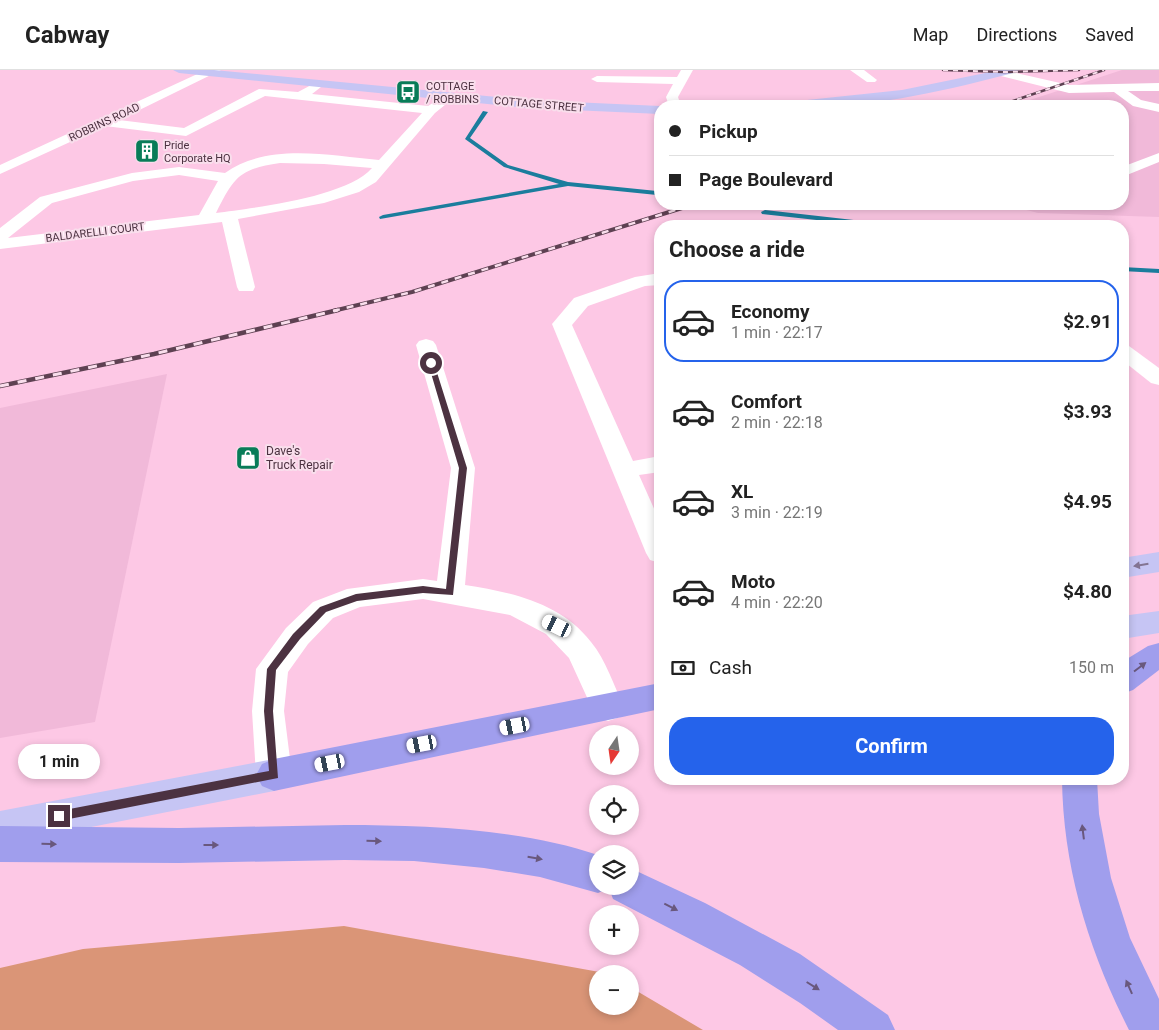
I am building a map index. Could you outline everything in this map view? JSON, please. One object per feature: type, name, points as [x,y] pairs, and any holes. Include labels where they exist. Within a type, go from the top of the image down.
[{"type":"highway","points":[[1129,676],[1159,654]]},
{"type":"highway","points":[[274,774],[654,697]]},
{"type":"highway","points":[[1079,785],[1087,867],[1098,908],[1117,958],[1152,1030]]},
{"type":"highway","points":[[0,844],[238,845],[330,841],[415,842],[494,851],[561,863],[589,871]]},
{"type":"highway","points":[[639,892],[776,962],[826,994],[873,1030]]},
{"type":"main road","name":"COTTAGE STREET","points":[[179,70],[586,108],[654,110]]},
{"type":"main road","points":[[861,100],[922,92],[1013,70]]},
{"type":"main road","points":[[1129,567],[1159,562]]},
{"type":"main road","points":[[1129,627],[1159,622]]},
{"type":"main road","points":[[0,828],[274,774]]},
{"type":"street","points":[[856,70],[871,80]]},
{"type":"street","name":"ROBBINS ROAD","points":[[0,170],[211,72]]},
{"type":"street","points":[[1001,74],[1069,90],[1159,87]]},
{"type":"street","points":[[597,79],[684,75]]},
{"type":"street","points":[[673,100],[672,97],[684,75]]},
{"type":"street","points":[[300,96],[321,84]]},
{"type":"street","points":[[1117,89],[1137,103],[1159,108]]},
{"type":"street","points":[[105,122],[186,132],[263,92],[431,110]]},
{"type":"street","name":"BALDARELLI COURT","points":[[0,244],[229,216],[324,198],[354,189],[371,179],[431,110],[450,96]]},
{"type":"street","points":[[404,121],[420,123]]},
{"type":"street","points":[[198,219],[228,178],[254,163],[286,157],[383,165]]},
{"type":"street","points":[[1129,169],[1159,157]]},
{"type":"street","points":[[0,236],[46,200],[132,176],[178,171],[228,178]]},
{"type":"street","points":[[229,216],[246,287]]},
{"type":"street","points":[[654,280],[642,282],[581,302],[562,324],[654,539]]},
{"type":"street","points":[[426,345],[463,468],[450,593]]},
{"type":"street","points":[[1129,355],[1159,378]]},
{"type":"street","points":[[625,470],[654,465]]},
{"type":"street","points":[[274,774],[268,711],[272,669],[297,636],[323,610],[356,598],[423,590],[450,593],[517,606],[557,626],[581,652],[608,706]]},
{"type":"shaded area","points":[[1122,70],[1159,70],[1159,217],[1038,213],[1027,210],[1129,210],[1129,100],[1030,100]]},
{"type":"shaded area","points":[[167,374],[95,722],[0,738],[0,408]]},
{"type":"shaded area","points":[[344,926],[589,970],[589,1015],[639,1015],[639,992],[703,1030],[0,1030],[0,968],[83,949]]},
{"type":"waterway","points":[[485,112],[467,138],[506,166],[567,184],[654,193]]},
{"type":"waterway","points":[[383,217],[565,185]]},
{"type":"waterway","points":[[765,212],[836,220]]},
{"type":"waterway","points":[[1129,269],[1159,271]]},
{"type":"railway","points":[[943,70],[1004,72],[1079,70]]},
{"type":"railway","points":[[1016,100],[1104,70]]},
{"type":"railway","points":[[333,311],[412,292],[676,210]]},
{"type":"railway","points":[[0,386],[154,354],[338,310]]},
{"type":"place","name":"COTTAGE / ROBBINS","points":[[408,92]]},
{"type":"place","name":"Pride Corporate HQ","points":[[147,151]]},
{"type":"place","name":"Dave's Truck Repair","points":[[248,458]]},
{"type":"route","points":[[59,816],[274,774],[268,711],[272,669],[297,636],[323,610],[356,598],[423,590],[450,593],[463,468],[431,363]]}]
